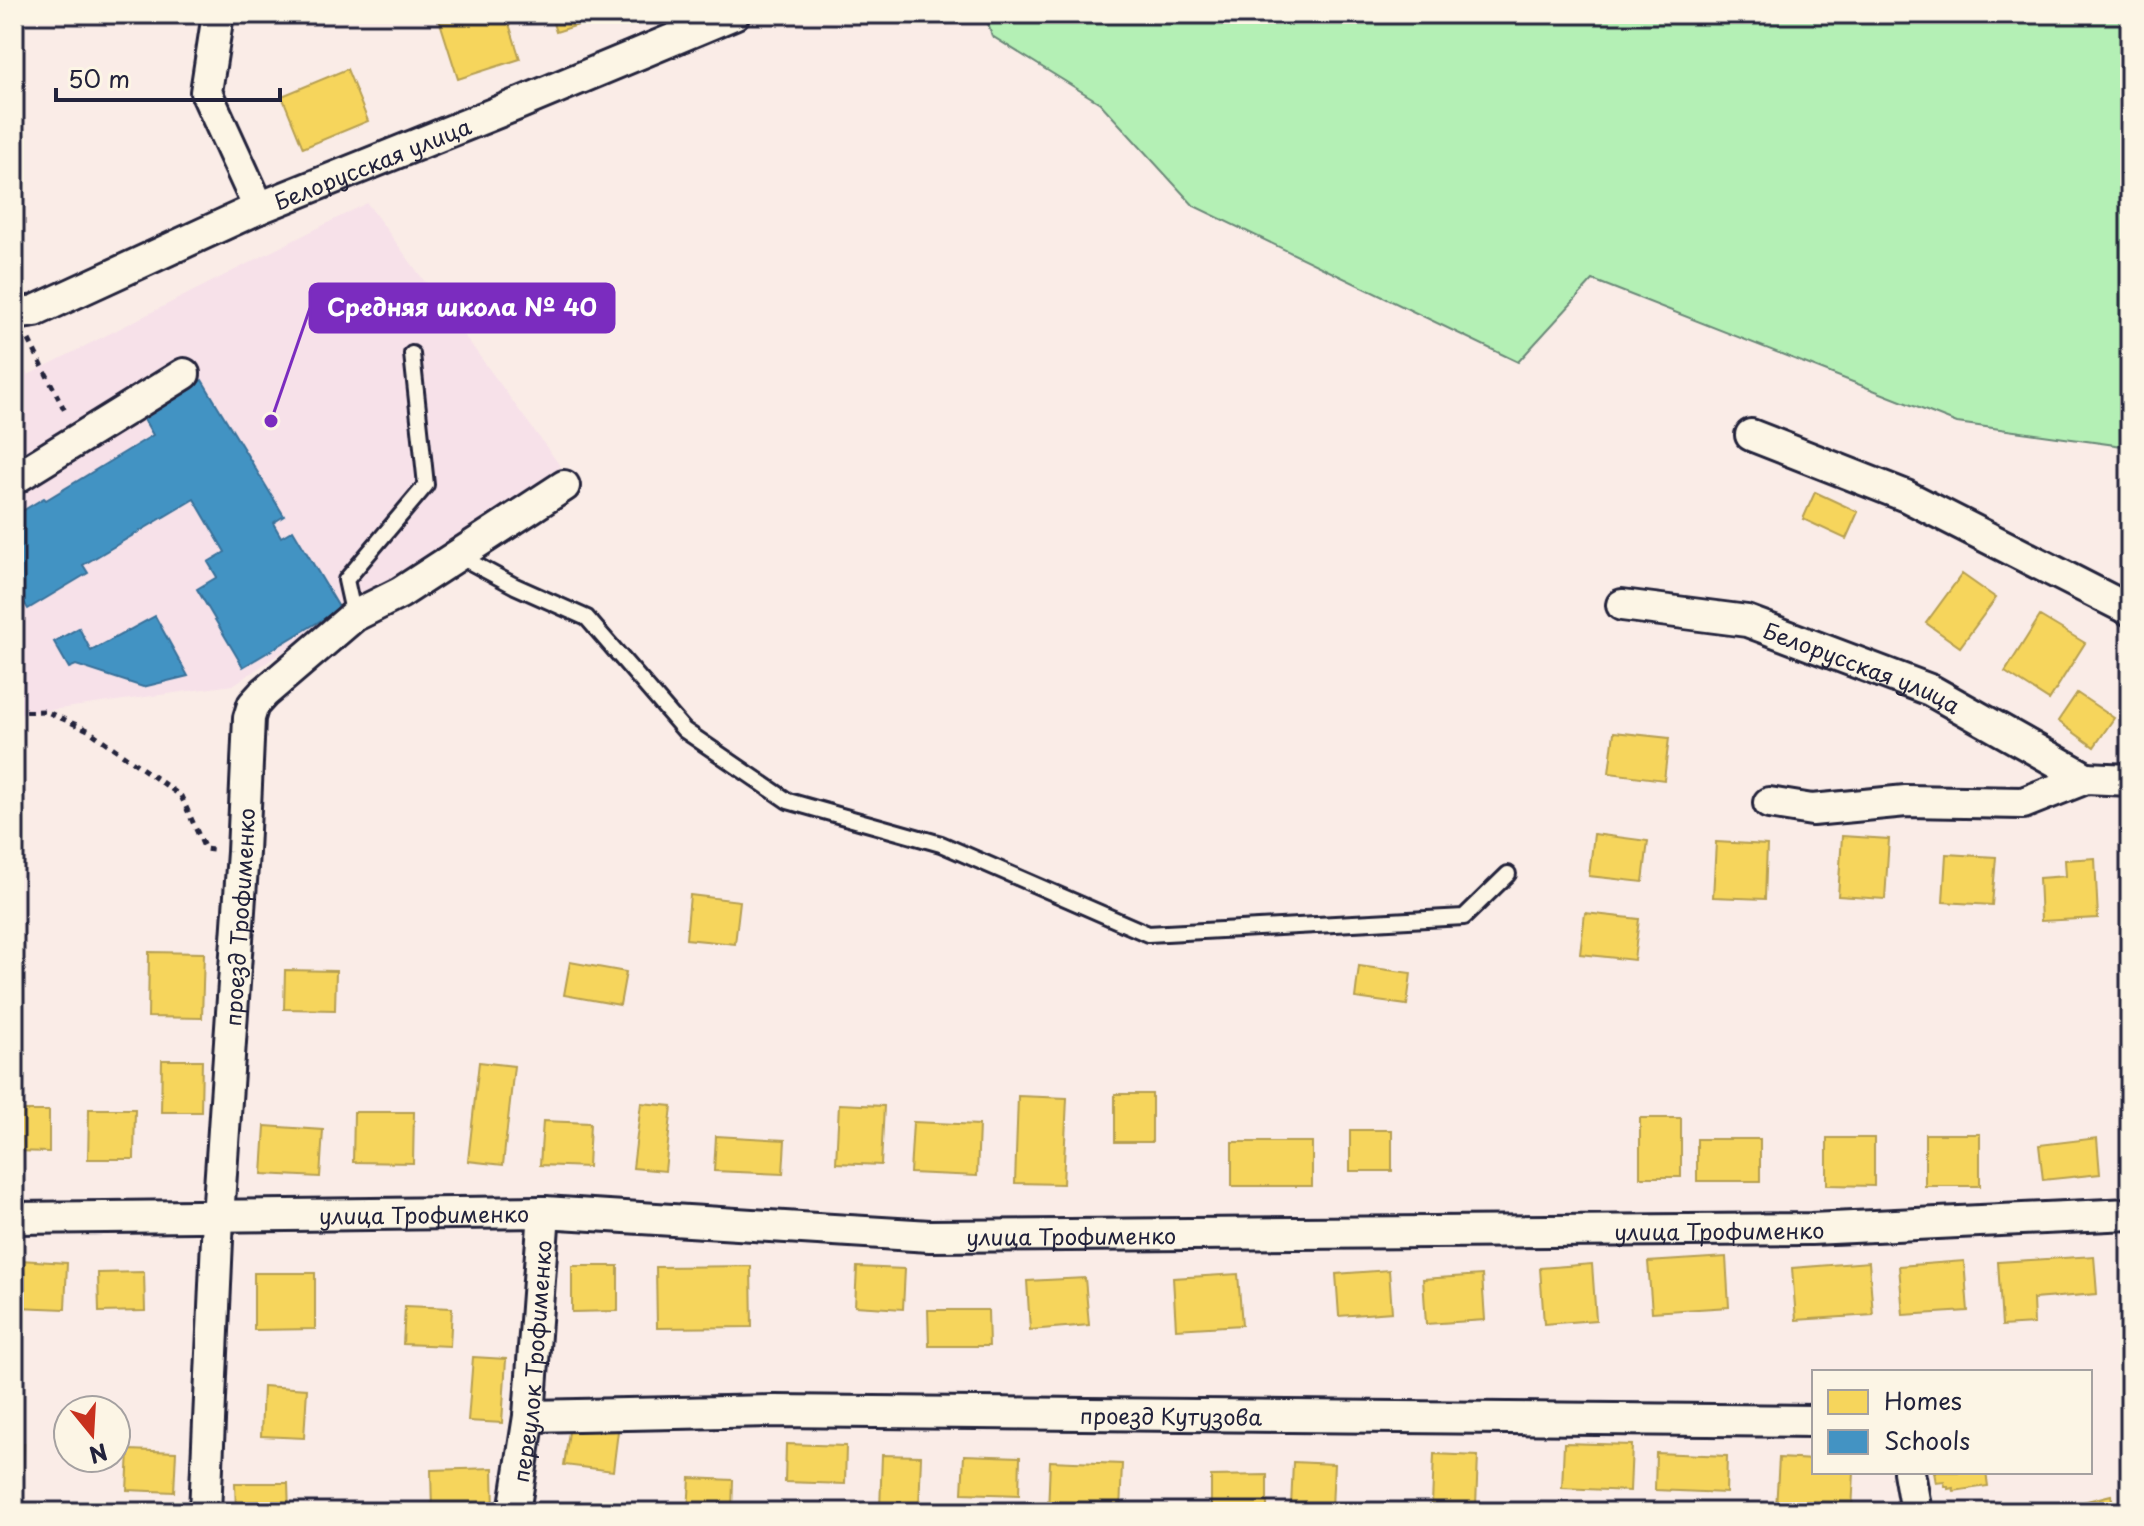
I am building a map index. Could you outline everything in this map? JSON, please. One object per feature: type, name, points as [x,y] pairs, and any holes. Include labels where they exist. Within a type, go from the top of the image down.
[{"type":"street","points":[[218,14],[206,92],[259,208]]},
{"type":"street","name":"Белорусская улица","points":[[14,310],[22,313],[35,311],[259,208],[734,14]]},
{"type":"street","points":[[14,479],[184,374]]},
{"type":"street","points":[[1751,435],[1906,496],[2130,610]]},
{"type":"street","name":"проезд Трофименко","points":[[205,1512],[218,1217],[249,718],[253,705],[354,616],[400,593],[564,486]]},
{"type":"street","name":"Белорусская улица","points":[[1622,605],[1747,621],[1916,684],[2086,778]]},
{"type":"street","points":[[1769,803],[1812,810],[1906,801],[2023,803],[2086,778],[2130,780]]},
{"type":"street","name":"улица Трофименко","points":[[14,1218],[544,1212],[930,1236],[1811,1229],[2130,1214]]},
{"type":"street","name":"переулок Трофименко","points":[[514,1512],[529,1416],[544,1212]]},
{"type":"street","name":"проезд Кутузова","points":[[529,1416],[790,1411],[1812,1421]]},
{"type":"street","points":[[1909,1474],[1916,1512]]},
{"type":"lane","points":[[354,616],[346,580],[426,485],[412,354]]},
{"type":"lane","points":[[457,555],[515,586],[587,618],[684,730],[788,801],[941,844],[1148,934],[1464,917],[1508,874]]},
{"type":"path","points":[[28,339],[79,439]]},
{"type":"path","points":[[14,712],[45,711],[88,730],[181,796],[205,849],[243,852]]},
{"type":"shaded area","points":[[367,203],[561,467],[233,685],[14,715],[14,351],[28,375]]},
{"type":"green space","points":[[985,14],[2130,14],[2130,447],[1957,423],[1593,280],[1518,362],[1194,206],[1100,103],[992,36]]},
{"type":"building: Homes","points":[[506,14],[520,59],[458,79],[438,16]]},
{"type":"building: Homes","points":[[550,14],[599,14],[600,18],[556,32]]},
{"type":"building: Homes","points":[[347,69],[368,121],[303,148],[282,96]]},
{"type":"building: Homes","points":[[1815,492],[1858,512],[1846,539],[1803,519]]},
{"type":"building: Homes","points":[[1962,574],[1996,598],[1960,647],[1926,623]]},
{"type":"building: Homes","points":[[2040,616],[2085,643],[2049,700],[2005,672]]},
{"type":"building: Homes","points":[[2077,693],[2114,718],[2094,747],[2058,721]]},
{"type":"building: Homes","points":[[1614,732],[1669,738],[1664,780],[1609,773]]},
{"type":"building: Homes","points":[[1594,834],[1648,841],[1643,882],[1589,876]]},
{"type":"building: Homes","points":[[1842,836],[1889,839],[1885,899],[1838,896]]},
{"type":"building: Homes","points":[[1716,842],[1767,845],[1765,899],[1713,897]]},
{"type":"building: Homes","points":[[1946,854],[1996,857],[1992,905],[1943,902]]},
{"type":"building: Homes","points":[[2095,858],[2098,918],[2041,921],[2039,878],[2066,876],[2065,860]]},
{"type":"building: Homes","points":[[690,895],[740,901],[735,944],[686,939]]},
{"type":"building: Homes","points":[[1585,913],[1639,919],[1634,960],[1580,954]]},
{"type":"building: Homes","points":[[149,952],[204,953],[202,1018],[148,1017]]},
{"type":"building: Homes","points":[[570,962],[626,972],[620,1005],[564,995]]},
{"type":"building: Homes","points":[[1359,966],[1411,973],[1407,1005],[1355,998]]},
{"type":"building: Homes","points":[[285,970],[336,971],[335,1010],[284,1009]]},
{"type":"building: Homes","points":[[162,1060],[202,1060],[201,1112],[161,1112]]},
{"type":"building: Homes","points":[[479,1062],[514,1066],[503,1165],[468,1161]]},
{"type":"building: Homes","points":[[1115,1094],[1152,1094],[1152,1142],[1115,1142]]},
{"type":"building: Homes","points":[[1018,1096],[1067,1098],[1063,1184],[1015,1183]]},
{"type":"building: Homes","points":[[641,1103],[672,1106],[665,1171],[633,1168]]},
{"type":"building: Homes","points":[[839,1104],[884,1106],[881,1165],[836,1163]]},
{"type":"building: Homes","points":[[89,1109],[135,1109],[134,1159],[88,1159]]},
{"type":"building: Homes","points":[[14,1111],[49,1111],[49,1152],[14,1151]]},
{"type":"building: Homes","points":[[354,1112],[414,1112],[413,1163],[353,1162]]},
{"type":"building: Homes","points":[[1640,1118],[1681,1118],[1681,1177],[1640,1177]]},
{"type":"building: Homes","points":[[543,1121],[590,1123],[588,1167],[540,1165]]},
{"type":"building: Homes","points":[[913,1122],[979,1125],[977,1176],[910,1173]]},
{"type":"building: Homes","points":[[265,1126],[323,1130],[320,1177],[262,1174]]},
{"type":"building: Homes","points":[[1350,1130],[1392,1130],[1392,1171],[1350,1171]]},
{"type":"building: Homes","points":[[1925,1134],[1980,1134],[1980,1186],[1925,1186]]},
{"type":"building: Homes","points":[[716,1136],[785,1140],[783,1174],[714,1171]]},
{"type":"building: Homes","points":[[1827,1138],[1874,1138],[1874,1186],[1827,1185]]},
{"type":"building: Homes","points":[[2097,1138],[2100,1174],[2043,1180],[2039,1145]]},
{"type":"building: Homes","points":[[1697,1139],[1760,1139],[1760,1181],[1697,1181]]},
{"type":"building: Homes","points":[[1232,1142],[1312,1142],[1312,1186],[1232,1186]]},
{"type":"building: Homes","points":[[2094,1256],[2097,1294],[2033,1299],[2034,1324],[2002,1326],[1998,1262]]},
{"type":"building: Homes","points":[[1726,1257],[1729,1307],[1652,1312],[1648,1262]]},
{"type":"building: Homes","points":[[20,1260],[67,1263],[65,1309],[17,1307]]},
{"type":"building: Homes","points":[[1964,1261],[1968,1311],[1903,1315],[1899,1266]]},
{"type":"building: Homes","points":[[1869,1262],[1873,1315],[1796,1320],[1792,1268]]},
{"type":"building: Homes","points":[[1592,1264],[1596,1320],[1544,1324],[1540,1268]]},
{"type":"building: Homes","points":[[572,1266],[618,1266],[618,1311],[572,1312]]},
{"type":"building: Homes","points":[[751,1266],[752,1327],[657,1328],[656,1267]]},
{"type":"building: Homes","points":[[857,1267],[905,1269],[903,1309],[855,1306]]},
{"type":"building: Homes","points":[[1389,1270],[1392,1312],[1339,1316],[1336,1274]]},
{"type":"building: Homes","points":[[144,1272],[145,1311],[99,1312],[98,1273]]},
{"type":"building: Homes","points":[[254,1273],[315,1273],[315,1329],[254,1330]]},
{"type":"building: Homes","points":[[1238,1274],[1242,1325],[1176,1329],[1173,1278]]},
{"type":"building: Homes","points":[[1482,1275],[1485,1320],[1426,1324],[1423,1279]]},
{"type":"building: Homes","points":[[1085,1278],[1089,1325],[1030,1330],[1027,1281]]},
{"type":"building: Homes","points":[[405,1306],[452,1308],[450,1346],[403,1344]]},
{"type":"building: Homes","points":[[928,1310],[988,1310],[989,1346],[929,1346]]},
{"type":"building: Homes","points":[[473,1357],[506,1359],[502,1423],[468,1421]]},
{"type":"building: Homes","points":[[263,1386],[307,1389],[304,1438],[261,1436]]},
{"type":"building: Homes","points":[[570,1425],[618,1431],[613,1471],[564,1465]]},
{"type":"building: Homes","points":[[1564,1443],[1632,1445],[1630,1491],[1562,1488]]},
{"type":"building: Homes","points":[[14,1444],[24,1444],[22,1487],[14,1487]]},
{"type":"building: Homes","points":[[786,1444],[846,1446],[845,1484],[785,1482]]},
{"type":"building: Homes","points":[[132,1450],[176,1452],[174,1492],[127,1490],[128,1474],[132,1474]]},
{"type":"building: Homes","points":[[1656,1453],[1727,1456],[1726,1493],[1655,1490]]},
{"type":"building: Homes","points":[[1434,1454],[1478,1456],[1476,1506],[1432,1504]]},
{"type":"building: Homes","points":[[882,1455],[921,1456],[919,1510],[880,1509]]},
{"type":"building: Homes","points":[[964,1455],[1020,1457],[1019,1495],[962,1493]]},
{"type":"building: Homes","points":[[1779,1458],[1812,1460],[1812,1474],[1854,1474],[1852,1511],[1776,1508]]},
{"type":"building: Homes","points":[[1050,1461],[1122,1464],[1120,1512],[1048,1512]]},
{"type":"building: Homes","points":[[1293,1462],[1334,1464],[1332,1509],[1291,1507]]},
{"type":"building: Homes","points":[[493,1468],[494,1512],[432,1512],[431,1470]]},
{"type":"building: Homes","points":[[1934,1474],[1986,1474],[1988,1486],[1954,1491],[1953,1488],[1948,1489],[1944,1482],[1936,1483]]},
{"type":"building: Homes","points":[[1267,1475],[1267,1512],[1211,1512],[1211,1476]]},
{"type":"building: Homes","points":[[690,1478],[733,1480],[732,1512],[688,1512]]},
{"type":"building: Homes","points":[[235,1483],[288,1483],[289,1512],[236,1512]]},
{"type":"building: Homes","points":[[2111,1495],[2115,1512],[2065,1512],[2063,1507]]},
{"type":"building: Homes","points":[[564,1505],[603,1509],[602,1512],[563,1512]]},
{"type":"building: Schools","points":[[202,380],[284,516],[273,523],[281,537],[293,530],[340,609],[243,667],[197,589],[217,577],[208,562],[225,552],[194,499],[83,565],[88,573],[28,609],[14,586],[14,516],[153,435],[142,416]]},
{"type":"building: Schools","points":[[155,616],[188,676],[143,687],[76,665],[69,668],[54,642],[79,628],[91,651]]},
{"type":"place","name":"Средняя школа № 40","points":[[271,421]]}]
